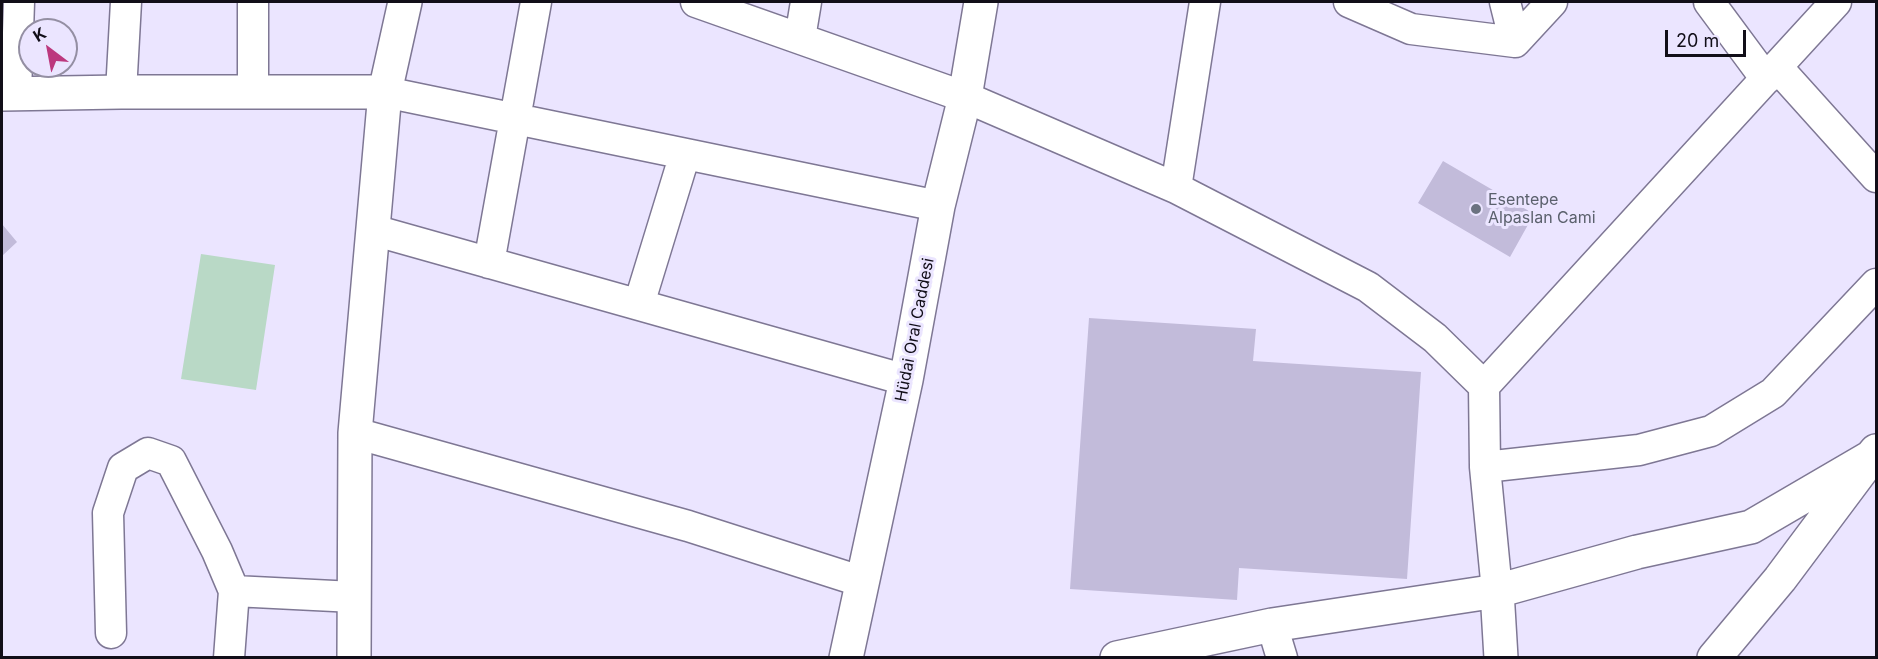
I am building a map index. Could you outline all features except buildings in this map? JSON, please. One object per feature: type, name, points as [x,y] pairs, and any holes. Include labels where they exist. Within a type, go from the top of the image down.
[{"type":"street","points":[[19,2],[9,94],[385,92],[938,206]]},
{"type":"street","points":[[122,92],[126,2]]},
{"type":"street","points":[[253,92],[254,2]]},
{"type":"street","points":[[354,657],[355,433],[385,92],[405,2]]},
{"type":"street","points":[[489,262],[536,2]]},
{"type":"street","points":[[700,2],[965,96],[1176,188],[1368,287],[1435,338],[1484,386]]},
{"type":"street","points":[[800,38],[806,2]]},
{"type":"street","name":"Hüdai Oral Caddesi","points":[[846,657],[906,380],[938,206],[965,96],[981,2]]},
{"type":"street","points":[[1176,188],[1205,2]]},
{"type":"street","points":[[1349,2],[1412,29],[1515,42]]},
{"type":"street","points":[[1506,2],[1515,42]]},
{"type":"street","points":[[1515,42],[1552,2]]},
{"type":"street","points":[[1709,2],[1771,73],[1876,177]]},
{"type":"street","points":[[1501,657],[1485,468],[1484,386],[1836,2]]},
{"type":"street","points":[[639,304],[685,154]]},
{"type":"street","points":[[373,230],[906,380]]},
{"type":"street","points":[[1485,468],[1639,450],[1711,431],[1773,393],[1876,284]]},
{"type":"street","points":[[355,433],[688,526],[863,582]]},
{"type":"street","points":[[111,633],[108,513],[123,468],[148,453],[171,461],[217,551],[234,591],[230,657]]},
{"type":"street","points":[[1117,657],[1272,625],[1497,591],[1637,552],[1751,527],[1874,454]]},
{"type":"street","points":[[1714,657],[1780,579],[1874,454]]},
{"type":"street","points":[[234,591],[354,597]]},
{"type":"street","points":[[1272,625],[1282,657]]},
{"type":"green space","points":[[201,254],[275,265],[256,390],[181,379]]},
{"type":"place","name":"Esentepe Alpaslan Cami","points":[[1476,209]]}]
